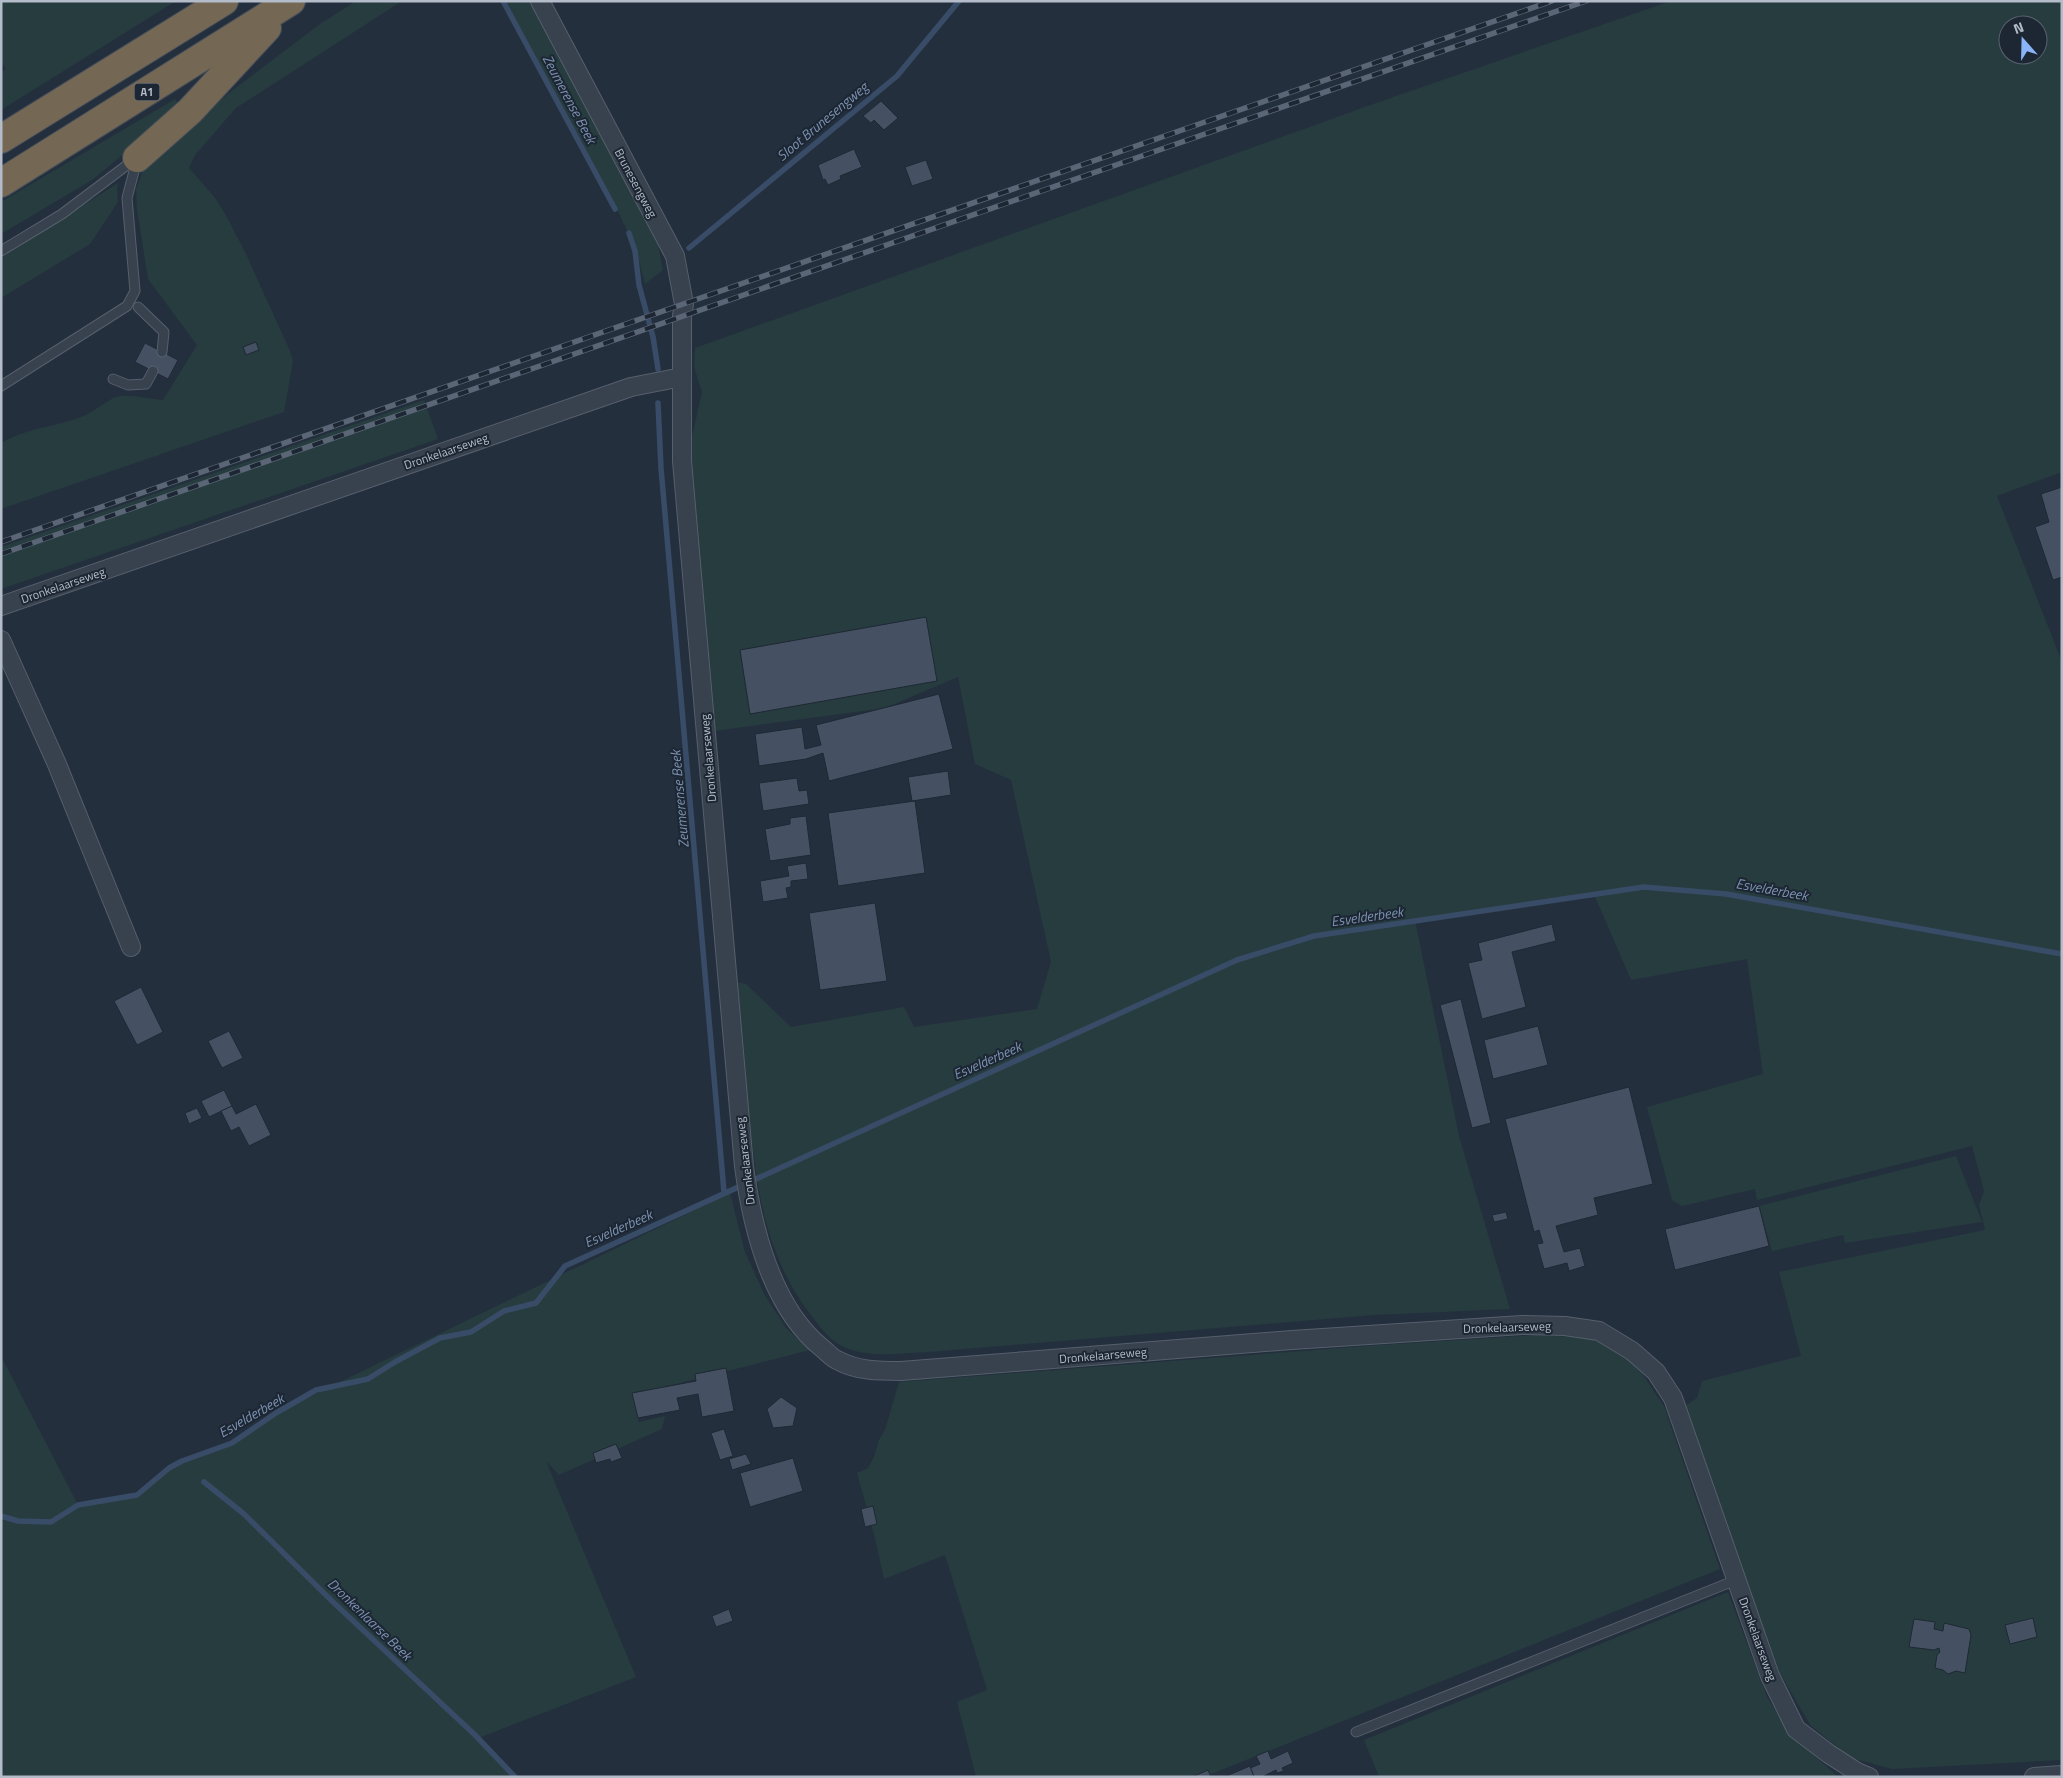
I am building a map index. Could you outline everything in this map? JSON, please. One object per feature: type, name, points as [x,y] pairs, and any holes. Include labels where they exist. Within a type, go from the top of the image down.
[{"type":"highway","points":[[1,140],[224,1]]},
{"type":"highway","name":"A1","points":[[138,158],[190,111],[291,1]]},
{"type":"highway","name":"A1","points":[[1,183],[291,1]]},
{"type":"street","name":"Brunesengweg","points":[[540,1],[675,256],[684,304],[682,316],[682,378]]},
{"type":"street","name":"Dronkelaarseweg","points":[[1,606],[631,387],[682,378],[683,471],[744,1166],[749,1203],[765,1259],[784,1301],[807,1336],[837,1360],[866,1370],[900,1371],[1522,1324],[1565,1326],[1599,1331],[1632,1351],[1656,1372],[1673,1398],[1770,1676],[1796,1729],[1829,1754],[1857,1772],[1869,1777]]},
{"type":"street","points":[[1,640],[56,762],[131,947]]},
{"type":"street","points":[[2034,1777],[2062,1775]]},
{"type":"lane","name":"A1","points":[[1,251],[62,214],[138,158]]},
{"type":"lane","points":[[1,386],[127,306],[135,291],[126,198],[138,158]]},
{"type":"lane","points":[[138,307],[164,332],[162,352]]},
{"type":"lane","points":[[113,379],[128,385],[146,384],[153,371]]},
{"type":"lane","points":[[1356,1732],[1736,1580]]},
{"type":"green space","points":[[1,1],[176,1],[1,110],[1,72],[6,69],[1,62]]},
{"type":"green space","points":[[356,1],[402,1],[236,108],[195,155],[189,168],[216,199],[228,219],[290,351],[293,361],[284,412],[1,509],[1,443],[33,430],[86,415],[116,397],[130,396],[163,400],[197,345],[148,279],[137,209],[136,189],[145,165],[229,93],[320,24]]},
{"type":"green space","points":[[506,1],[532,1],[658,245],[663,270],[645,284],[637,253],[613,200]]},
{"type":"green space","points":[[1671,1],[2062,1],[2062,472],[1997,496],[2062,662],[2062,1760],[1892,1769],[1851,1758],[1811,1726],[1771,1658],[1685,1406],[1697,1398],[1702,1381],[1801,1356],[1779,1272],[1985,1230],[1979,1205],[1984,1191],[1972,1146],[1757,1200],[1755,1189],[1682,1206],[1672,1200],[1647,1107],[1763,1074],[1747,959],[1631,980],[1593,892],[1415,920],[1459,1136],[1510,1309],[1374,1315],[896,1354],[862,1353],[842,1346],[829,1336],[794,1291],[782,1267],[765,1219],[755,1168],[737,982],[746,984],[791,1027],[904,1007],[914,1027],[1037,1009],[1051,962],[1011,780],[975,764],[958,677],[885,708],[714,731],[692,484],[692,437],[702,392],[694,367],[695,348],[1376,103]]},
{"type":"green space","points":[[175,99],[179,106],[92,180],[1,234],[1,202]]},
{"type":"green space","points":[[118,183],[118,202],[90,244],[1,298],[1,258]]},
{"type":"green space","points":[[424,400],[438,439],[1,589],[1,547]]},
{"type":"green space","points":[[1956,1156],[1982,1222],[1845,1243],[1843,1235],[1772,1251],[1759,1206]]},
{"type":"green space","points":[[730,1193],[745,1252],[764,1294],[786,1328],[810,1350],[633,1395],[639,1422],[665,1416],[662,1429],[559,1475],[546,1461],[636,1677],[476,1739],[513,1777],[1,1777],[1,1356],[78,1505],[137,1495],[169,1468],[182,1461],[232,1443],[276,1413]]},
{"type":"green space","points":[[1537,1335],[1590,1338],[1622,1353],[1643,1375],[1664,1406],[1720,1569],[1204,1777],[976,1777],[957,1702],[987,1690],[945,1555],[884,1579],[857,1473],[868,1468],[874,1457],[879,1440],[885,1430],[899,1382],[1379,1345]]},
{"type":"green space","points":[[1728,1592],[1767,1697],[1790,1734],[1836,1775],[1842,1777],[1379,1777],[1364,1740]]},
{"type":"building","points":[[881,101],[898,118],[884,130],[874,120],[871,123],[863,116]]},
{"type":"building","points":[[854,149],[862,167],[840,176],[841,179],[828,185],[825,179],[823,180],[818,165]]},
{"type":"building","points":[[926,160],[933,179],[912,186],[905,167]]},
{"type":"building","points":[[256,342],[259,350],[246,355],[243,347]]},
{"type":"building","points":[[145,343],[178,360],[168,379],[135,362]]},
{"type":"building","points":[[2062,487],[2062,577],[2053,580],[2035,527],[2049,522],[2041,494]]},
{"type":"building","points":[[926,617],[937,681],[750,714],[740,650]]},
{"type":"building","points":[[939,694],[953,749],[829,781],[823,753],[806,759],[759,766],[755,734],[802,727],[805,749],[821,745],[816,725]]},
{"type":"building","points":[[948,771],[951,795],[912,801],[908,777]]},
{"type":"building","points":[[797,778],[799,791],[807,790],[809,804],[763,811],[759,783]]},
{"type":"building","points":[[915,801],[925,873],[838,886],[828,813]]},
{"type":"building","points":[[806,816],[811,855],[770,861],[765,829],[790,824],[790,818]]},
{"type":"building","points":[[806,863],[808,879],[791,881],[791,887],[786,888],[788,898],[763,902],[760,881],[789,876],[787,866]]},
{"type":"building","points":[[875,903],[887,981],[820,990],[809,913]]},
{"type":"building","points":[[1552,924],[1556,941],[1512,952],[1526,1007],[1482,1019],[1468,963],[1482,960],[1478,943]]},
{"type":"building","points":[[141,987],[163,1032],[137,1045],[114,1001]]},
{"type":"building","points":[[1461,999],[1491,1123],[1472,1128],[1440,1005]]},
{"type":"building","points":[[1538,1026],[1548,1065],[1493,1079],[1484,1040]]},
{"type":"building","points":[[229,1031],[243,1058],[222,1068],[208,1041]]},
{"type":"building","points":[[1629,1087],[1653,1184],[1594,1198],[1598,1215],[1556,1226],[1564,1252],[1580,1248],[1585,1266],[1569,1271],[1567,1263],[1544,1269],[1537,1244],[1543,1243],[1539,1230],[1534,1232],[1505,1119]]},
{"type":"building","points":[[224,1090],[232,1106],[209,1117],[201,1101]]},
{"type":"building","points":[[256,1104],[271,1135],[249,1146],[239,1127],[231,1131],[221,1111],[232,1106],[236,1114]]},
{"type":"building","points":[[197,1108],[202,1118],[189,1124],[185,1113]]},
{"type":"building","points":[[1759,1206],[1769,1246],[1675,1270],[1665,1229]]},
{"type":"building","points":[[1506,1212],[1508,1219],[1494,1222],[1492,1215]]},
{"type":"building","points":[[726,1368],[734,1411],[702,1417],[698,1394],[677,1398],[680,1410],[638,1418],[632,1393],[696,1381],[695,1374]]},
{"type":"building","points":[[781,1397],[797,1408],[793,1426],[773,1428],[767,1409]]},
{"type":"building","points":[[724,1429],[733,1456],[720,1460],[711,1433]]},
{"type":"building","points":[[616,1444],[622,1458],[611,1462],[610,1459],[596,1463],[593,1453]]},
{"type":"building","points":[[746,1454],[751,1464],[732,1470],[729,1459]]},
{"type":"building","points":[[793,1458],[803,1491],[750,1507],[740,1473]]},
{"type":"building","points":[[873,1506],[877,1524],[865,1527],[861,1509]]},
{"type":"building","points":[[729,1609],[733,1621],[716,1627],[712,1616]]},
{"type":"building","points":[[2033,1618],[2037,1637],[2010,1644],[2005,1625]]},
{"type":"building","points":[[1914,1619],[1935,1622],[1934,1629],[1943,1631],[1944,1623],[1969,1629],[1971,1635],[1965,1673],[1956,1671],[1948,1674],[1943,1670],[1935,1668],[1937,1655],[1940,1652],[1939,1648],[1934,1650],[1909,1647]]},
{"type":"building","points":[[1268,1751],[1271,1759],[1288,1751],[1293,1763],[1282,1768],[1284,1771],[1277,1773],[1276,1770],[1262,1777],[1254,1777],[1250,1768],[1260,1764],[1256,1756]]},
{"type":"building","points":[[1250,1766],[1254,1777],[1224,1777]]},
{"type":"building","points":[[1208,1770],[1211,1777],[1192,1777]]},
{"type":"waterway","name":"Zeumerense Beek","points":[[503,1],[615,209]]},
{"type":"waterway","name":"Sloot Brunesengweg","points":[[689,248],[897,76],[959,1]]},
{"type":"waterway","name":"Zeumerense Beek","points":[[629,233],[635,251],[639,285],[653,337],[658,369]]},
{"type":"waterway","name":"Zeumerense Beek","points":[[658,403],[661,468],[724,1192]]},
{"type":"waterway","name":"Esvelderbeek","points":[[1,1516],[18,1521],[51,1522],[78,1505],[137,1495],[169,1468],[182,1461],[232,1443],[276,1413],[316,1390],[368,1379],[440,1338],[471,1332],[504,1311],[536,1303],[565,1266],[1237,960],[1314,936],[1644,887],[1726,894],[2062,954]]},
{"type":"waterway","name":"Dronkenlaarse Beek","points":[[204,1482],[244,1514],[333,1602],[475,1735],[515,1777]]},
{"type":"railway","points":[[1,542],[1552,1]]},
{"type":"railway","points":[[1,554],[1586,1]]}]
